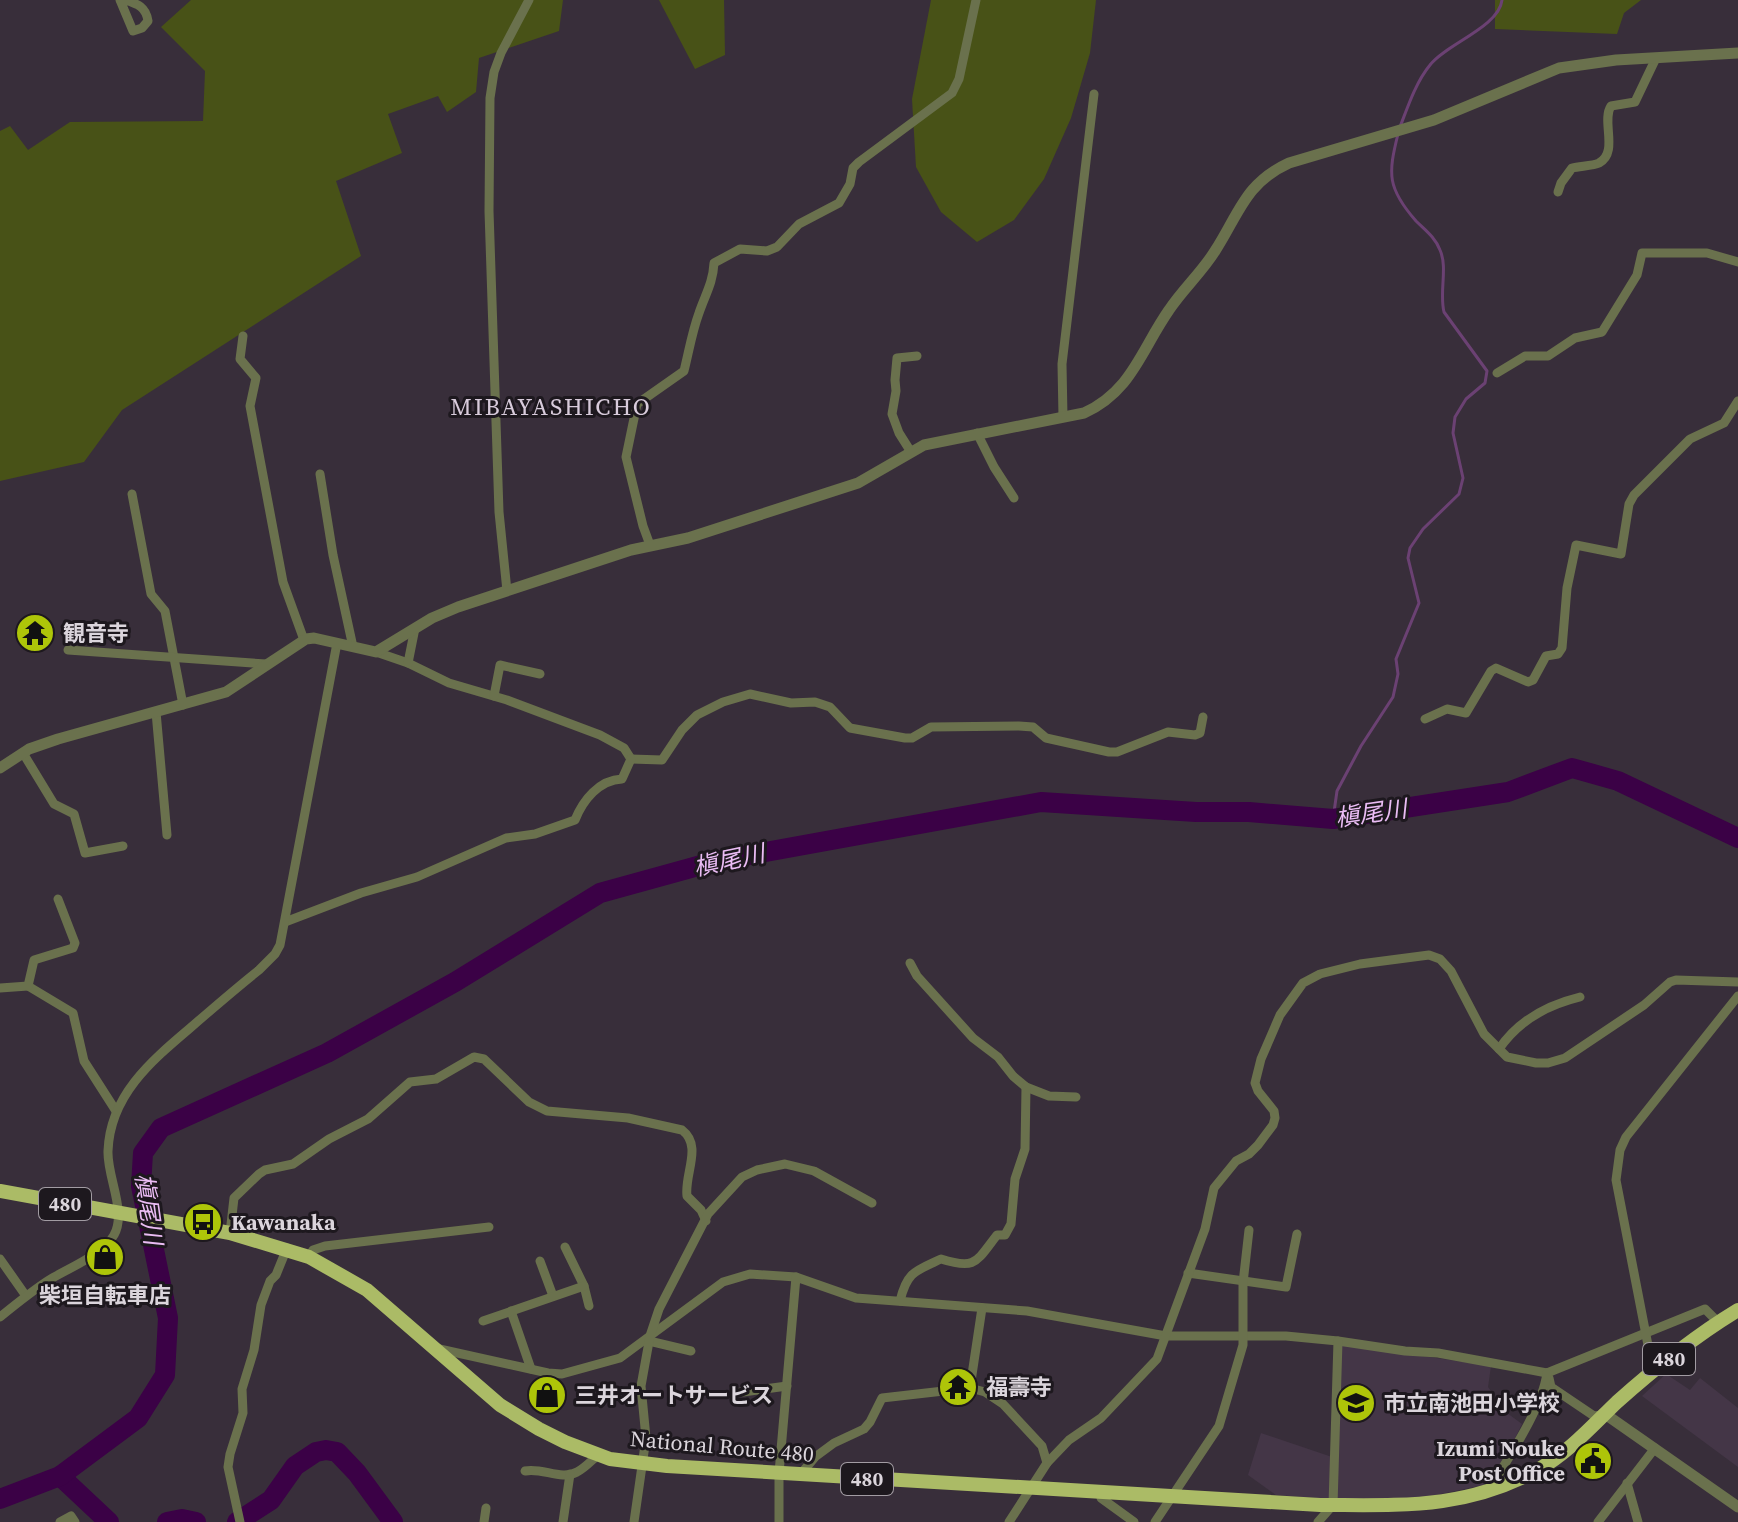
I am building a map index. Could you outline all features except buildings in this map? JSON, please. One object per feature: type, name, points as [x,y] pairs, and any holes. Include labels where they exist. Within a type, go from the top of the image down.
[{"type":"highway","name":"National Route 480","points":[[0,1191],[230,1233],[309,1257],[367,1290],[500,1405],[539,1429],[598,1455],[643,1463],[800,1475],[1376,1507],[1431,1504],[1489,1490],[1540,1469],[1653,1371],[1738,1310]]},
{"type":"street","points":[[507,591],[498,480],[489,211],[490,98],[501,53],[529,0]]},
{"type":"street","points":[[650,545],[626,457],[637,404],[684,371],[700,309],[712,285],[714,263],[740,249],[767,251],[777,247],[799,224],[839,203],[850,184],[853,168],[859,162],[952,93],[959,79],[976,0]]},
{"type":"street","points":[[376,652],[458,607],[858,483],[924,445],[1084,413],[1105,403],[1129,377],[1168,311],[1214,253],[1255,185],[1270,172],[1289,163],[1434,120],[1559,68],[1616,60],[1738,53]]},
{"type":"street","points":[[1558,192],[1572,168],[1599,163],[1605,157],[1609,146],[1607,111],[1611,106],[1635,102],[1656,58]]},
{"type":"street","points":[[1063,417],[1062,364],[1094,94]]},
{"type":"street","points":[[1497,373],[1525,356],[1548,356],[1575,338],[1602,332],[1637,275],[1642,253],[1707,253],[1738,262]]},
{"type":"street","points":[[243,336],[240,359],[256,378],[250,406],[283,582],[304,640]]},
{"type":"street","points":[[911,452],[892,414],[897,358],[917,356]]},
{"type":"street","points":[[1425,719],[1447,709],[1466,713],[1491,671],[1496,668],[1522,681],[1533,680],[1546,656],[1558,654],[1562,648],[1567,588],[1576,545],[1621,554],[1629,504],[1634,495],[1690,439],[1724,423],[1738,401]]},
{"type":"street","points":[[977,433],[1014,498]]},
{"type":"street","points":[[320,474],[333,555],[353,647]]},
{"type":"street","points":[[132,494],[151,594],[165,611],[183,705]]},
{"type":"street","points":[[408,663],[415,628]]},
{"type":"street","points":[[0,768],[23,753],[58,739],[226,692],[304,640],[314,638],[376,652],[449,683],[600,735],[624,748],[631,759]]},
{"type":"street","points":[[0,1317],[113,1237],[124,1215],[108,1157],[108,1137],[116,1111],[133,1082],[154,1057],[275,954],[285,922],[337,643]]},
{"type":"street","points":[[68,650],[266,664]]},
{"type":"street","points":[[494,696],[500,665],[540,674]]},
{"type":"street","points":[[631,759],[662,760],[682,730],[697,715],[723,702],[750,694],[791,703],[815,702],[830,707],[850,728],[905,738],[912,738],[931,727],[1019,726],[1033,727],[1046,738],[1109,752],[1117,752],[1168,732],[1195,735],[1200,733],[1203,717]]},
{"type":"street","points":[[156,712],[167,835]]},
{"type":"street","points":[[23,753],[54,804],[74,814],[85,853],[123,846]]},
{"type":"street","points":[[285,922],[361,893],[417,877],[506,838],[535,834],[575,820],[581,806],[598,788],[610,780],[622,779],[631,759]]},
{"type":"street","points":[[28,986],[34,960],[73,948],[75,943],[58,899]]},
{"type":"street","points":[[1009,1522],[1047,1463],[1069,1440],[1101,1418],[1157,1359],[1205,1229],[1214,1188],[1236,1161],[1258,1145],[1273,1125],[1274,1111],[1255,1083],[1261,1059],[1280,1015],[1303,983],[1320,974],[1360,964],[1429,955],[1440,959],[1451,971],[1484,1034],[1507,1057],[1548,1063],[1565,1058],[1644,1005],[1670,982],[1738,982]]},
{"type":"street","points":[[910,963],[917,976],[973,1038],[998,1057],[1026,1087],[1049,1096],[1076,1097]]},
{"type":"street","points":[[0,988],[28,986],[73,1013],[84,1061],[116,1111]]},
{"type":"street","points":[[1653,1371],[1616,1180],[1620,1150],[1636,1123],[1738,996]]},
{"type":"street","points":[[1499,1049],[1522,1023],[1559,1002],[1580,997]]},
{"type":"street","points":[[230,1233],[234,1198],[259,1174],[293,1164],[329,1139],[368,1119],[410,1082],[436,1079],[474,1057],[484,1059],[537,1108],[560,1113],[628,1118],[682,1130],[692,1144],[687,1196],[701,1210],[706,1221]]},
{"type":"street","points":[[900,1301],[905,1281],[915,1271],[941,1259],[965,1267],[975,1264],[997,1235],[1005,1235],[1011,1224],[1015,1179],[1025,1149],[1026,1087]]},
{"type":"street","points":[[634,1522],[646,1438],[640,1396],[650,1338],[659,1309],[717,1203],[742,1177],[785,1164],[814,1171],[872,1203]]},
{"type":"street","points":[[309,1257],[313,1250],[325,1246],[489,1227]]},
{"type":"street","points":[[1155,1522],[1224,1414],[1243,1345],[1243,1283],[1249,1230]]},
{"type":"street","points":[[1188,1273],[1286,1287],[1297,1234]]},
{"type":"street","points":[[565,1247],[584,1286],[589,1306]]},
{"type":"street","points":[[239,1519],[228,1467],[230,1454],[243,1413],[242,1389],[254,1350],[261,1305],[287,1248]]},
{"type":"street","points":[[0,1259],[26,1296]]},
{"type":"street","points":[[540,1261],[553,1296]]},
{"type":"street","points":[[435,1348],[562,1374],[611,1362],[650,1338],[723,1282],[750,1274],[796,1277],[856,1298],[1068,1317],[1166,1336],[1243,1335],[1338,1341],[1451,1355],[1547,1373],[1705,1309],[1718,1322]]},
{"type":"street","points":[[779,1522],[779,1473],[796,1277]]},
{"type":"street","points":[[483,1321],[584,1286]]},
{"type":"street","points":[[970,1388],[982,1308]]},
{"type":"street","points":[[511,1311],[531,1369]]},
{"type":"street","points":[[650,1338],[691,1351]]},
{"type":"street","points":[[1318,1522],[1333,1505],[1338,1341]]},
{"type":"street","points":[[1547,1373],[1551,1387],[1594,1416],[1605,1414],[1738,1507]]},
{"type":"street","points":[[1489,1490],[1509,1459],[1545,1386],[1547,1373]]},
{"type":"street","points":[[735,1393],[787,1386]]},
{"type":"street","points":[[800,1475],[815,1457],[834,1443],[864,1429],[882,1398],[970,1388],[985,1392],[1003,1404],[1042,1446],[1047,1463]]},
{"type":"street","points":[[1598,1522],[1655,1448]]},
{"type":"street","points":[[525,1471],[534,1469],[570,1474],[598,1455]]},
{"type":"street","points":[[563,1522],[570,1474]]},
{"type":"street","points":[[1627,1483],[1638,1522]]},
{"type":"street","points":[[1101,1493],[1101,1498],[1134,1522]]},
{"type":"street","points":[[484,1522],[486,1508]]},
{"type":"street","points":[[60,1522],[71,1516],[75,1522]]},
{"type":"shaded area","points":[[1340,1344],[1491,1366],[1488,1387],[1507,1413],[1522,1424],[1505,1458],[1484,1485],[1412,1500],[1329,1499],[1276,1495],[1248,1475],[1261,1433],[1335,1458]]},
{"type":"shaded area","points":[[1666,1374],[1690,1390],[1700,1378],[1738,1408],[1738,1467],[1642,1396]]},
{"type":"green space","points":[[191,0],[563,0],[559,31],[479,58],[476,92],[447,112],[438,96],[388,114],[402,153],[336,181],[361,256],[122,410],[84,462],[0,481],[0,131],[10,126],[28,150],[70,122],[203,121],[205,71],[161,27]]},
{"type":"green space","points":[[659,0],[724,0],[725,55],[695,69]]},
{"type":"green space","points":[[931,0],[1096,0],[1090,53],[1071,118],[1044,179],[1014,220],[977,242],[941,212],[916,167],[912,99]]},
{"type":"green space","points":[[1495,0],[1641,0],[1624,13],[1617,34],[1495,29]]},
{"type":"waterway","points":[[1400,127],[1416,87],[1430,65],[1492,19],[1502,0]]},
{"type":"waterway","points":[[1333,819],[1337,791],[1361,746],[1393,697],[1398,674],[1396,659],[1419,603],[1408,558],[1410,548],[1423,529],[1459,494],[1463,478],[1453,433],[1455,417],[1466,399],[1485,383],[1487,371],[1444,312],[1443,264],[1438,245],[1406,209],[1395,190],[1392,170],[1398,134]]},
{"type":"waterway","name":"槇尾川","points":[[0,1499],[60,1476],[138,1418],[165,1375],[168,1318],[141,1186],[143,1153],[161,1128],[327,1053],[455,982],[600,893],[716,861],[1041,802],[1333,819],[1508,792],[1572,768],[1618,781],[1738,838]]},
{"type":"waterway","points":[[237,1522],[271,1500],[295,1466],[316,1452],[326,1450],[337,1452],[357,1473],[393,1522]]},
{"type":"waterway","points":[[60,1476],[109,1522]]},
{"type":"waterway","points":[[167,1522],[182,1519],[196,1522]]},
{"type":"place","name":"観音寺","points":[[35,633]]},
{"type":"place","name":"Kawanaka","points":[[203,1222]]},
{"type":"place","name":"柴垣自転車店","points":[[105,1257]]},
{"type":"place","name":"福壽寺","points":[[958,1387]]},
{"type":"place","name":"三井オートサービス","points":[[547,1395]]},
{"type":"place","name":"市立南池田小学校","points":[[1356,1403]]},
{"type":"place","name":"Izumi Nouke Post Office","points":[[1593,1461]]},
{"type":"district","name":"MIBAYASHICHO","points":[[551,406]]}]
